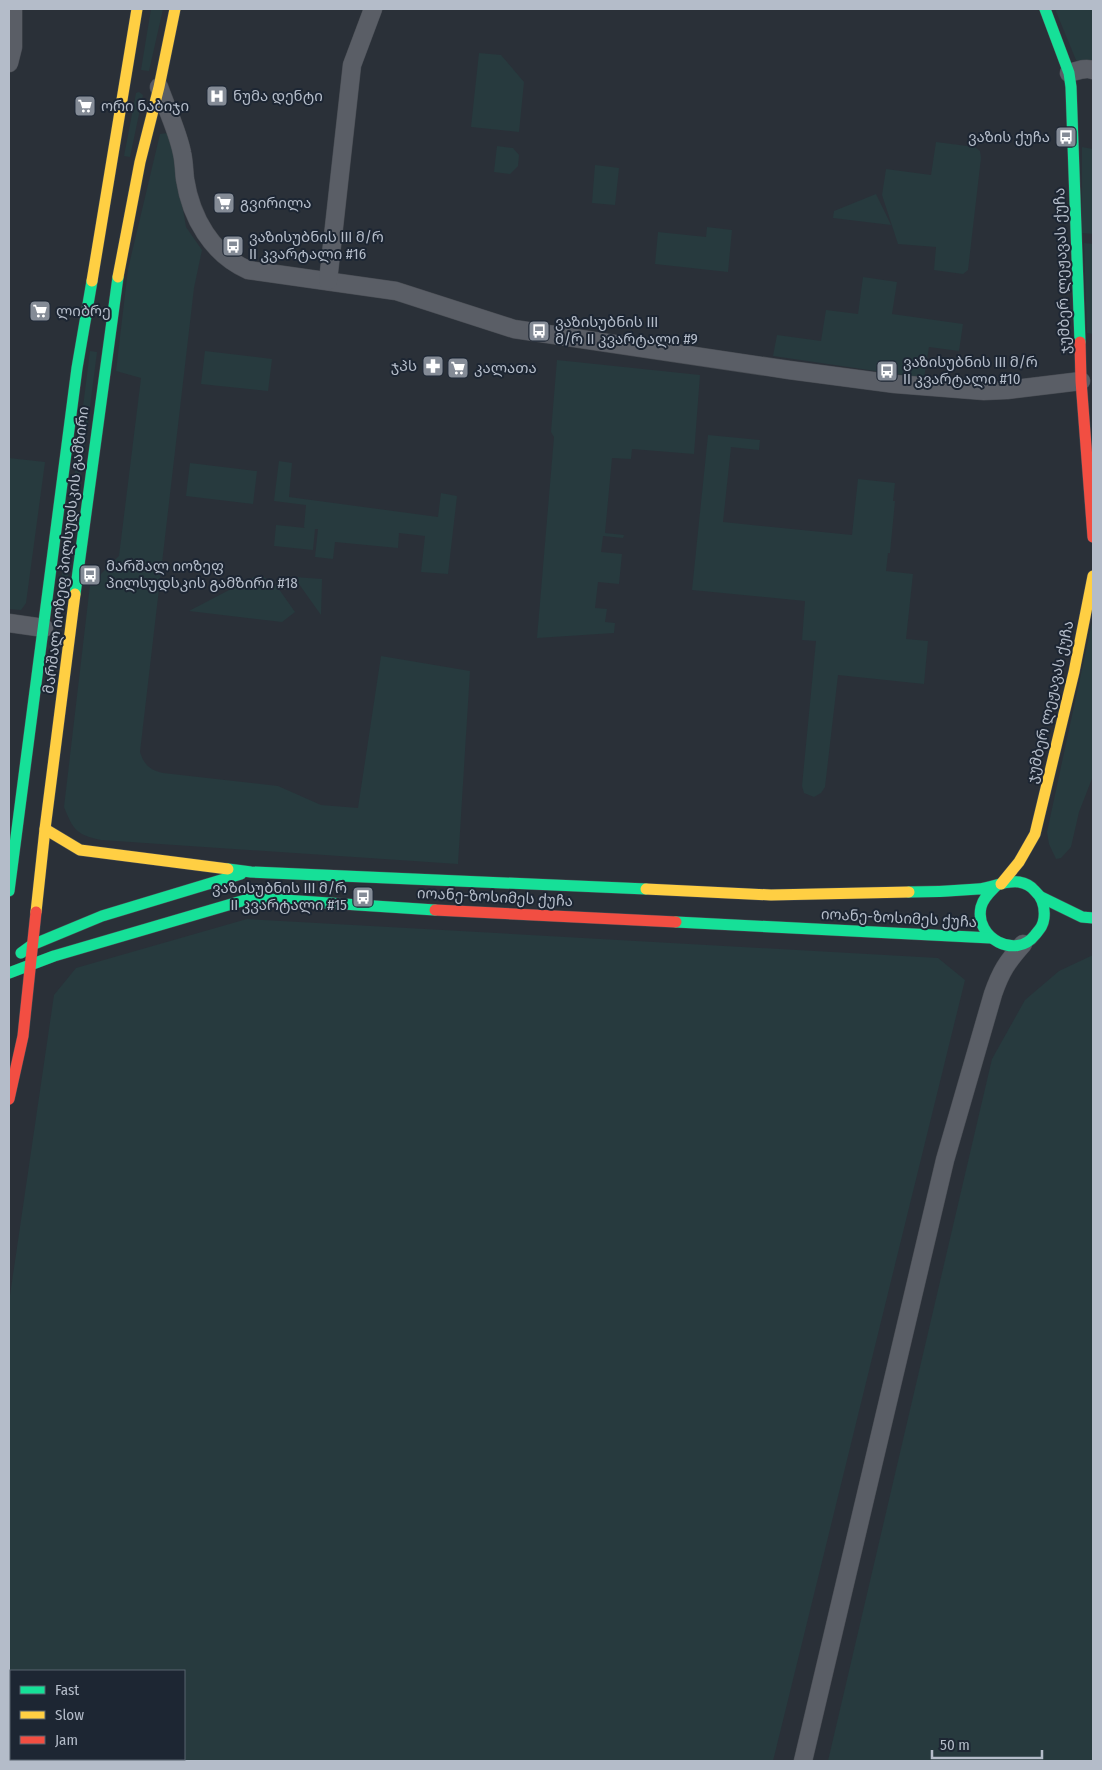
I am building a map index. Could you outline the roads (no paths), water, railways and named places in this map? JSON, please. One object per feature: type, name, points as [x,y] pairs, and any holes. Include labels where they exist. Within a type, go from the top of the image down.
[{"type":"street","points":[[9,63],[13,47],[13,9]]},
{"type":"street","name":"მარშალ იოზეფ პილსუდსკის გამზირი","points":[[9,1099],[23,1036],[45,829],[57,630],[77,368],[137,9]]},
{"type":"street","name":"მარშალ იოზეფ პილსუდსკის გამზირი","points":[[9,891],[57,630],[114,297],[140,162],[148,85],[175,9]]},
{"type":"street","points":[[328,281],[352,65],[373,9]]},
{"type":"street","name":"ჯუმბერ ლეჟავას ქუჩა","points":[[1045,9],[1069,73],[1071,87],[1087,342],[1081,381],[1092,476],[1093,537]]},
{"type":"street","points":[[1069,73],[1081,69],[1089,68],[1093,70]]},
{"type":"street","points":[[125,80],[148,85],[182,152],[185,180],[192,210],[202,229],[221,253],[234,264],[256,272],[396,291],[514,329],[895,384],[984,391],[1081,381]]},
{"type":"street","name":"ჯუმბერ ლეჟავას ქუჩა","points":[[998,885],[1022,858],[1035,834],[1074,672],[1093,576]]},
{"type":"street","points":[[9,623],[57,630]]},
{"type":"street","name":"იოანე-ზოსიმეს ქუჩა","points":[[45,829],[80,850],[251,872],[771,895],[928,892],[998,885]]},
{"type":"street","name":"ჯუმბერ ლეჟავას ქუჩა","points":[[1035,834],[1037,851]]},
{"type":"street","name":"იოანე-ზოსიმეს ქუჩა","points":[[9,966],[32,944],[102,916],[251,872]]},
{"type":"street","points":[[269,899],[264,892],[263,885],[271,872]]},
{"type":"street","points":[[803,1761],[946,1160],[993,994],[1007,962],[1043,925],[1045,908],[1039,895],[1038,876]]},
{"type":"street","points":[[993,994],[996,966],[992,939],[983,926],[980,916],[981,906],[986,896],[998,885],[1012,881],[1023,883],[1039,895],[1087,917]]},
{"type":"street","name":"იოანე-ზოსიმეს ქუჩა","points":[[9,973],[54,956],[252,898],[378,907],[992,939]]},
{"type":"street","points":[[1065,924],[1087,917]]},
{"type":"street","points":[[992,939],[1008,946],[1028,942],[1049,932]]},
{"type":"place","name":"ნუმა დენტი","points":[[217,96]]},
{"type":"place","name":"ორი ნაბიჯი","points":[[85,106]]},
{"type":"place","name":"ვაზის ქუჩა","points":[[1066,137]]},
{"type":"place","name":"გვირილა","points":[[224,203]]},
{"type":"place","name":"ვაზისუბნის III მ/რ II კვარტალი #16","points":[[233,246]]},
{"type":"place","name":"ლიბრე","points":[[40,311]]},
{"type":"place","name":"ვაზისუბნის III მ/რ II კვარტალი #9","points":[[539,331]]},
{"type":"place","name":"ჯპს","points":[[433,366]]},
{"type":"place","name":"კალათა","points":[[458,368]]},
{"type":"place","name":"ვაზისუბნის III მ/რ II კვარტალი #10","points":[[887,371]]},
{"type":"place","name":"მარშალ იოზეფ პილსუდსკის გამზირი #18","points":[[90,575]]},
{"type":"place","name":"ვაზისუბნის III მ/რ II კვარტალი #15","points":[[363,897]]}]
